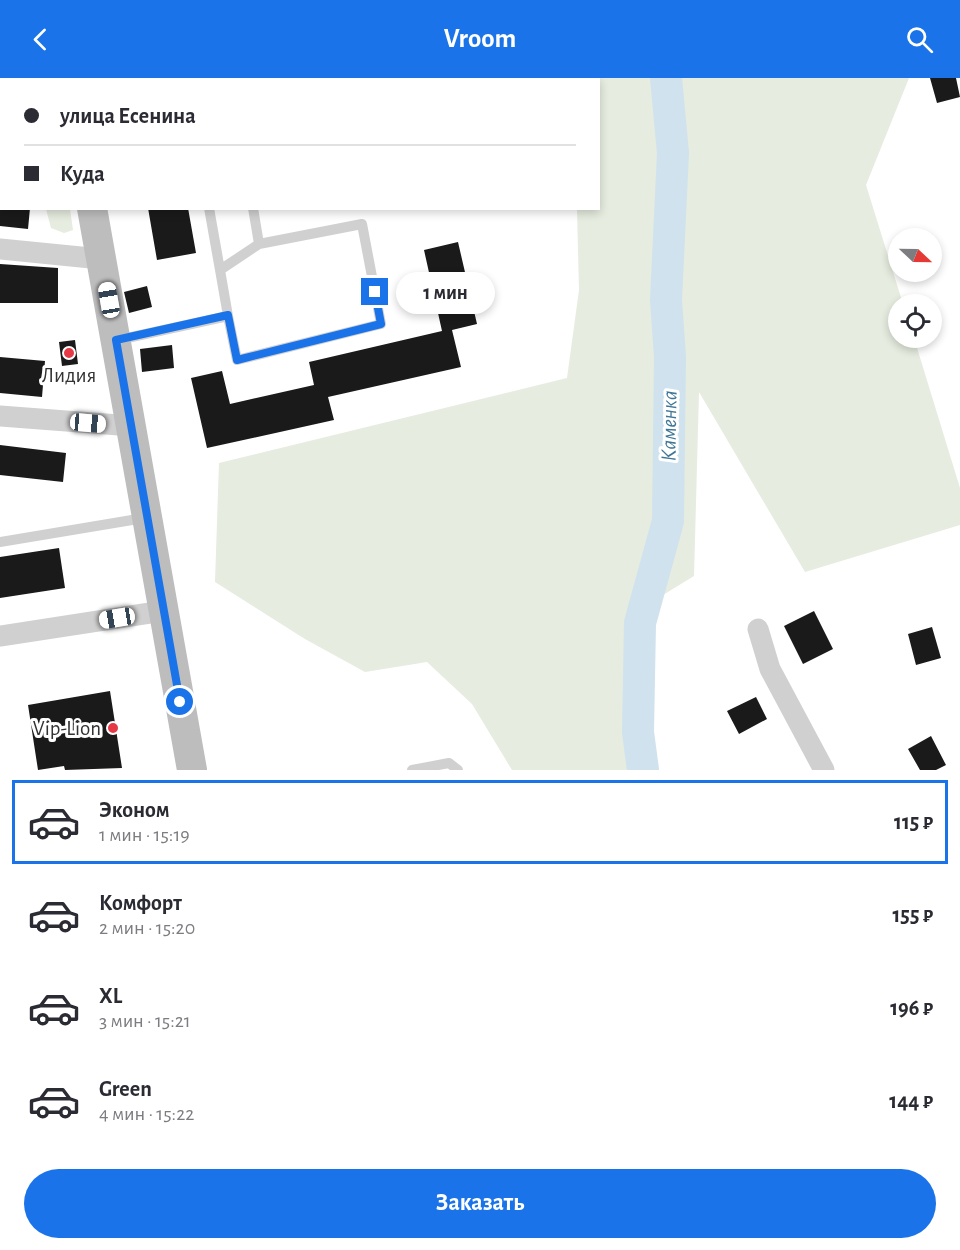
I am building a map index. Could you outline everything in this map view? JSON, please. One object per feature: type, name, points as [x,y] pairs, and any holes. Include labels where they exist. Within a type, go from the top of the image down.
[{"type":"street","points":[[92,210],[192,770]]},
{"type":"street","points":[[0,249],[101,259]]},
{"type":"street","points":[[0,416],[132,426]]},
{"type":"street","points":[[0,636],[163,611]]},
{"type":"street","points":[[758,629],[770,669],[824,770]]},
{"type":"lane","points":[[209,210],[220,270],[228,315],[237,360],[381,324],[362,224],[259,244],[220,270]]},
{"type":"lane","points":[[253,210],[259,244]]},
{"type":"lane","points":[[116,340],[228,315]]},
{"type":"lane","points":[[0,542],[147,518]]},
{"type":"lane","points":[[412,770],[448,763],[458,770]]},
{"type":"shaded area","points":[[600,78],[909,78],[866,185],[888,256],[888,282],[896,282],[900,294],[888,294],[888,348],[917,348],[960,488],[960,525],[805,572],[699,392],[694,576],[627,617],[635,770],[512,770],[472,704],[427,662],[365,672],[305,639],[215,582],[219,463],[567,378],[579,290],[577,210],[600,210]]},
{"type":"shaded area","points":[[46,210],[70,210],[73,230],[64,233],[51,228]]},
{"type":"building","points":[[930,78],[956,78],[960,97],[937,103]]},
{"type":"building","points":[[0,210],[30,210],[28,229],[0,226]]},
{"type":"building","points":[[148,210],[188,210],[196,253],[157,260]]},
{"type":"building","points":[[458,242],[477,324],[452,330],[461,367],[328,397],[334,420],[207,448],[191,378],[222,371],[230,404],[314,385],[309,362],[442,331],[424,250]]},
{"type":"building","points":[[0,264],[58,268],[58,303],[0,303]]},
{"type":"building","points":[[147,286],[152,307],[129,313],[124,292]]},
{"type":"building","name":"Лидия","points":[[75,340],[78,364],[62,366],[59,342]]},
{"type":"building","points":[[172,345],[174,368],[142,372],[140,349]]},
{"type":"building","points":[[0,357],[45,361],[42,397],[0,393]]},
{"type":"building","points":[[0,445],[66,453],[63,482],[0,475]]},
{"type":"building","points":[[59,548],[65,588],[0,598],[0,557]]},
{"type":"building","points":[[814,611],[833,649],[803,664],[784,626]]},
{"type":"building","points":[[932,627],[941,658],[916,665],[908,634]]},
{"type":"building","points":[[110,691],[122,768],[65,770],[64,766],[38,770],[28,705]]},
{"type":"building","points":[[756,697],[767,719],[739,734],[727,711]]},
{"type":"building","points":[[931,736],[946,765],[936,770],[920,770],[908,749]]},
{"type":"waterway","name":"Каменка","points":[[643,770],[638,732],[640,623],[668,521],[670,357],[666,300],[673,153],[666,78]]},
{"type":"place","name":"Лидия","points":[[69,353]]},
{"type":"place","name":"Vip-Lion","points":[[113,728]]},
{"type":"route","points":[[180,702],[116,340],[228,315],[237,360],[381,324],[375,292]]}]
